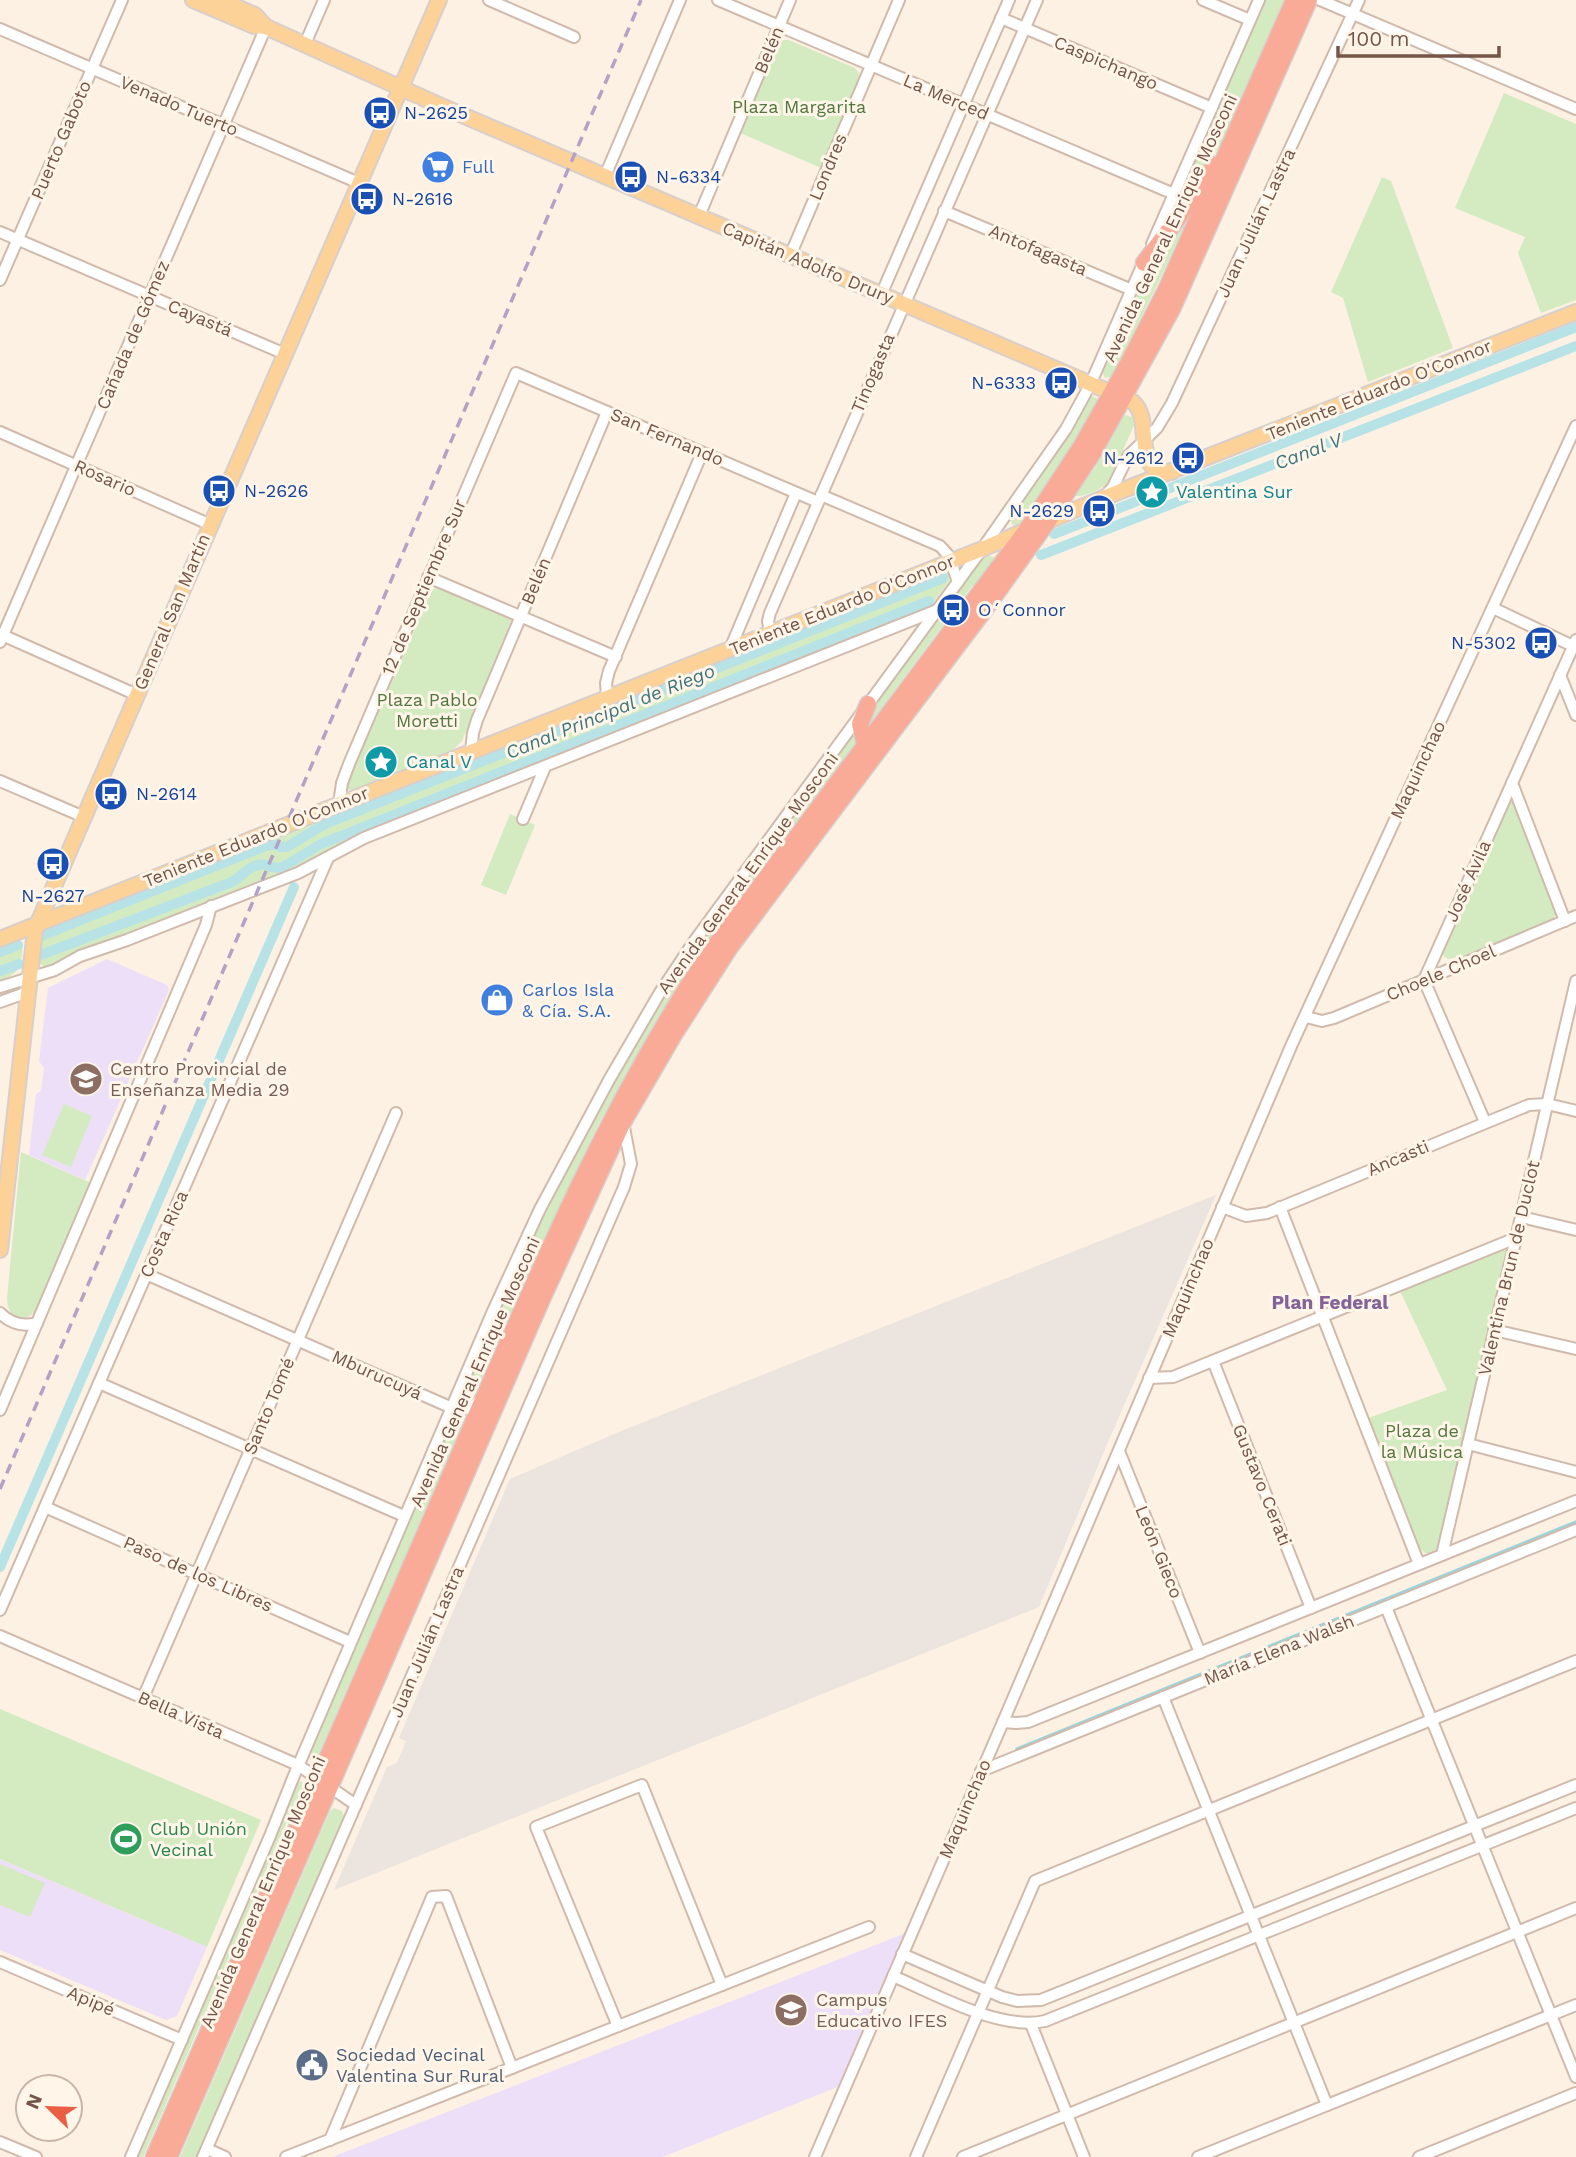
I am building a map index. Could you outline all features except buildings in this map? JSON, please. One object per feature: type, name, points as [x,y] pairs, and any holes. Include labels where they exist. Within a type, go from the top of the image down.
[{"type":"highway","name":"Avenida General Enrique Mosconi","points":[[154,2157],[623,1122],[673,1036],[730,947],[1048,521],[1094,450],[1294,0]]},
{"type":"highway","name":"Avenida General Enrique Mosconi","points":[[169,2157],[488,1390],[584,1171],[625,1093],[663,1025],[727,929],[1026,531],[1118,396],[1187,279],[1308,0]]},
{"type":"highway","points":[[1144,263],[1190,202],[1239,128]]},
{"type":"highway","points":[[865,744],[860,724],[868,704]]},
{"type":"main road","points":[[193,0],[254,26],[266,27]]},
{"type":"main road","points":[[220,0],[255,15],[266,27]]},
{"type":"main road","name":"General San Martín","points":[[0,1250],[32,942],[37,925],[439,0]]},
{"type":"main road","name":"Capitán Adolfo Drury","points":[[266,27],[401,88],[1118,396]]},
{"type":"main road","name":"Teniente Eduardo O'Connor","points":[[0,939],[1576,312]]},
{"type":"main road","points":[[1118,396],[1133,402],[1139,408],[1147,456],[1152,466],[1161,471],[1172,472]]},
{"type":"main road","points":[[54,884],[56,905],[65,911],[73,910]]},
{"type":"street","name":"Puerto Gaboto","points":[[0,280],[122,0]]},
{"type":"street","points":[[305,44],[324,0]]},
{"type":"street","points":[[489,0],[574,37]]},
{"type":"street","points":[[605,176],[680,0]]},
{"type":"street","name":"La Merced","points":[[718,0],[1174,194]]},
{"type":"street","name":"Belén","points":[[699,216],[790,0]]},
{"type":"street","name":"Londres","points":[[790,256],[899,0]]},
{"type":"street","points":[[881,295],[1009,0]]},
{"type":"street","name":"Tinogasta","points":[[770,633],[770,613],[1037,0]]},
{"type":"street","points":[[1203,0],[1228,5],[1250,20]]},
{"type":"street","points":[[131,2157],[275,1825],[450,1407],[540,1209],[659,994],[713,915],[982,549],[1073,418],[1090,385],[1259,0]]},
{"type":"street","points":[[1321,0],[1576,109]]},
{"type":"street","name":"Juan Julián Lastra","points":[[1145,441],[1157,428],[1180,389],[1359,0]]},
{"type":"street","name":"Caspichango","points":[[1001,18],[1212,108]]},
{"type":"street","name":"Cañada de Gómez","points":[[1,637],[266,27]]},
{"type":"street","name":"Venado Tuerto","points":[[0,29],[359,183]]},
{"type":"street","name":"Antofagasta","points":[[944,211],[1132,290]]},
{"type":"street","name":"Cayastá","points":[[0,232],[285,354]]},
{"type":"street","name":"San Fernando","points":[[516,373],[796,493],[819,498],[936,544],[947,552],[951,561]]},
{"type":"street","name":"12 de Septiembre Sur","points":[[339,804],[345,774],[516,373]]},
{"type":"street","name":"Belén","points":[[471,751],[477,720],[607,412]]},
{"type":"street","name":"Maquinchao","points":[[815,2157],[1292,1044],[1576,426]]},
{"type":"street","name":"Rosario","points":[[0,432],[211,525]]},
{"type":"street","points":[[1103,498],[1112,487],[1128,456],[1145,441]]},
{"type":"street","points":[[607,697],[607,677],[702,453]]},
{"type":"street","points":[[730,649],[796,493]]},
{"type":"street","points":[[1008,512],[1004,522],[1006,528],[1015,532],[1026,531]]},
{"type":"street","points":[[951,561],[958,582]]},
{"type":"street","points":[[428,577],[615,657]]},
{"type":"street","points":[[1493,608],[1575,643]]},
{"type":"street","points":[[0,1002],[80,956],[298,873],[364,838],[937,610]]},
{"type":"street","points":[[891,629],[905,634],[908,650]]},
{"type":"street","points":[[1,637],[137,695]]},
{"type":"street","name":"José Ávila","points":[[1424,980],[1575,643]]},
{"type":"street","points":[[1560,675],[1576,715]]},
{"type":"street","points":[[523,819],[544,767]]},
{"type":"street","points":[[0,782],[84,817]]},
{"type":"street","points":[[1512,783],[1571,919]]},
{"type":"street","name":"Costa Rica","points":[[0,1610],[328,858]]},
{"type":"street","points":[[0,1409],[206,925],[211,906]]},
{"type":"street","name":"Choele Choel","points":[[1306,1017],[1317,1021],[1328,1020],[1571,919]]},
{"type":"street","points":[[1424,980],[1485,1122]]},
{"type":"street","points":[[0,987],[29,985]]},
{"type":"street","name":"Valentina Brun de Duclot","points":[[1442,1555],[1575,988]]},
{"type":"street","name":"Ancasti","points":[[1222,1207],[1240,1215],[1252,1216],[1280,1207],[1529,1105],[1547,1104],[1576,1111]]},
{"type":"street","name":"Santo Tomé","points":[[143,1698],[396,1113]]},
{"type":"street","name":"Juan Julián Lastra","points":[[205,2153],[628,1179],[631,1158],[623,1122]]},
{"type":"street","points":[[1280,1207],[1419,1564]]},
{"type":"street","points":[[1521,1217],[1576,1230]]},
{"type":"street","points":[[1149,1378],[1170,1378],[1516,1238]]},
{"type":"street","name":"Mburucuyá","points":[[146,1274],[450,1407]]},
{"type":"street","points":[[0,1313],[16,1324],[37,1323]]},
{"type":"street","points":[[1494,1330],[1576,1349]]},
{"type":"street","name":"Gustavo Cerati","points":[[1213,1361],[1311,1608]]},
{"type":"street","points":[[99,1383],[404,1516]]},
{"type":"street","points":[[450,1407],[469,1409],[478,1403],[488,1390]]},
{"type":"street","points":[[1468,1444],[1576,1472]]},
{"type":"street","name":"León Gieco","points":[[1119,1451],[1200,1653]]},
{"type":"street","name":"María Elena Walsh","points":[[1003,1722],[1028,1722],[1576,1501]]},
{"type":"street","name":"Paso de los Libres","points":[[45,1507],[350,1642]]},
{"type":"street","name":"María Elena Walsh","points":[[981,1770],[1576,1530]]},
{"type":"street","points":[[1386,1607],[1576,2077]]},
{"type":"street","name":"Bella Vista","points":[[0,1636],[298,1765],[356,1805]]},
{"type":"street","points":[[916,2157],[1035,1881],[1576,1661]]},
{"type":"street","points":[[1163,1697],[1327,2105]]},
{"type":"street","points":[[618,2026],[536,1827],[618,1794],[642,1785],[722,1985]]},
{"type":"street","points":[[902,1955],[1017,2001],[1041,2000],[1576,1785]]},
{"type":"street","points":[[893,1976],[1005,2021],[1031,2024],[1058,2018],[1576,1808]]},
{"type":"street","points":[[330,2140],[432,1897],[446,1896],[512,2068]]},
{"type":"street","points":[[963,2157],[1576,1908]]},
{"type":"street","points":[[286,2157],[869,1927]]},
{"type":"street","name":"Apipé","points":[[0,1962],[182,2040]]},
{"type":"street","points":[[1198,2157],[1576,2005]]},
{"type":"street","points":[[1031,2024],[1084,2157]]},
{"type":"street","points":[[1419,2157],[1576,2093]]},
{"type":"street","points":[[0,2142],[36,2157]]},
{"type":"street","points":[[205,2153],[225,2157]]},
{"type":"shaded area","name":"Centro Provincial de Enseñanza Media 29","points":[[107,959],[167,985],[169,990],[85,1180],[29,1155],[36,1094],[41,1091],[44,1068],[39,1061],[48,988]]},
{"type":"shaded area","points":[[1216,1195],[1039,1607],[334,1890],[387,1767],[397,1763],[406,1741],[399,1738],[510,1479],[621,1431]]},
{"type":"shaded area","points":[[0,1859],[207,1947],[177,2016],[166,2020],[0,1950]]},
{"type":"shaded area","name":"Campus Educativo IFES","points":[[906,1933],[840,2086],[663,2157],[332,2157]]},
{"type":"green space","points":[[1265,0],[1284,0],[1226,136],[1161,235]]},
{"type":"green space","name":"Plaza Margarita","points":[[782,40],[789,40],[855,68],[859,73],[859,80],[821,168],[740,133]]},
{"type":"green space","points":[[1504,93],[1576,124],[1576,300],[1541,313],[1518,253],[1525,237],[1455,208]]},
{"type":"green space","points":[[1382,177],[1391,181],[1453,348],[1368,382],[1343,298],[1331,292]]},
{"type":"green space","points":[[1190,213],[1112,376],[1105,378],[1102,372],[1148,267]]},
{"type":"green space","points":[[1092,396],[1098,399],[1098,405],[1021,523],[1016,526],[1012,524],[1010,517]]},
{"type":"green space","points":[[1125,415],[1132,417],[1134,425],[1109,482],[1093,492],[1076,496],[1086,472],[1092,472],[1114,435],[1113,430]]},
{"type":"green space","points":[[987,555],[995,560],[979,584],[972,586],[868,726],[865,717],[982,557]]},
{"type":"green space","points":[[945,571],[949,575],[949,581],[927,609],[362,832],[304,864],[73,954],[56,965],[48,967],[39,963],[43,929]]},
{"type":"green space","name":"Plaza Pablo Moretti","points":[[435,588],[506,616],[511,621],[462,741],[453,750],[353,791],[349,790],[347,784]]},
{"type":"green space","points":[[854,731],[857,741],[717,930],[655,1023],[596,1129],[476,1391],[471,1396],[462,1398],[539,1220],[648,1020],[695,946]]},
{"type":"green space","points":[[1510,800],[1514,801],[1556,909],[1555,916],[1548,923],[1455,959],[1448,959],[1441,951]]},
{"type":"green space","points":[[510,814],[535,825],[506,895],[481,885]]},
{"type":"green space","points":[[20,939],[23,944],[19,967],[13,975],[0,981],[0,945]]},
{"type":"green space","points":[[64,1104],[92,1116],[71,1167],[42,1155]]},
{"type":"green space","points":[[21,1152],[91,1183],[37,1309],[22,1319],[10,1311],[7,1298]]},
{"type":"green space","name":"Plaza de la Música","points":[[1500,1249],[1508,1250],[1439,1547],[1433,1553],[1425,1553],[1419,1547],[1368,1418],[1447,1390],[1399,1289]]},
{"type":"green space","points":[[456,1417],[461,1421],[461,1427],[317,1758],[311,1760],[308,1756],[452,1418]]},
{"type":"green space","name":"Club Unión Vecinal","points":[[0,1709],[261,1820],[207,1947],[0,1859]]},
{"type":"green space","points":[[300,1781],[308,1785],[299,1810],[291,1813],[143,2157],[136,2157],[296,1785]]},
{"type":"green space","points":[[334,1808],[342,1811],[344,1817],[197,2157],[180,2157],[330,1811]]},
{"type":"green space","points":[[0,1864],[45,1883],[30,1917],[0,1905]]},
{"type":"waterway","name":"Canal Principal de Riego","points":[[1054,534],[1576,327]]},
{"type":"waterway","name":"Canal V","points":[[1041,555],[1576,346]]},
{"type":"waterway","name":"Canal Principal de Riego","points":[[280,847],[287,847],[325,824],[943,578]]},
{"type":"waterway","name":"Canal V","points":[[271,867],[281,868],[321,844],[929,601]]},
{"type":"waterway","name":"Canal Principal de Riego","points":[[41,936],[268,845],[275,845]]},
{"type":"waterway","name":"Canal V","points":[[38,956],[232,882],[256,865],[267,865]]},
{"type":"waterway","points":[[0,1567],[294,887]]},
{"type":"waterway","name":"Canal Principal de Riego","points":[[0,952],[18,945]]},
{"type":"waterway","name":"Canal V","points":[[0,971],[19,964]]},
{"type":"waterway","points":[[1017,1749],[1576,1522]]},
{"type":"railway","points":[[0,1489],[641,0]]},
{"type":"place","name":"N-2625","points":[[380,113]]},
{"type":"place","name":"Full","points":[[438,167]]},
{"type":"place","name":"N-6334","points":[[631,177]]},
{"type":"place","name":"N-2616","points":[[367,199]]},
{"type":"place","name":"N-6333","points":[[1061,383]]},
{"type":"place","name":"N-2612","points":[[1188,458]]},
{"type":"place","name":"N-2626","points":[[219,491]]},
{"type":"place","name":"Valentina Sur","points":[[1152,492]]},
{"type":"place","name":"N-2629","points":[[1099,511]]},
{"type":"place","name":"O´Connor","points":[[953,610]]},
{"type":"place","name":"N-5302","points":[[1541,643]]},
{"type":"place","name":"Canal V","points":[[381,762]]},
{"type":"place","name":"N-2614","points":[[111,794]]},
{"type":"place","name":"N-2627","points":[[53,864]]},
{"type":"place","name":"Carlos Isla & Cía. S.A.","points":[[497,1000]]},
{"type":"place","name":"Centro Provincial de Enseñanza Media 29","points":[[86,1079]]},
{"type":"place","name":"Club Unión Vecinal","points":[[126,1839]]},
{"type":"place","name":"Campus Educativo IFES","points":[[791,2010]]},
{"type":"place","name":"Sociedad Vecinal Valentina Sur Rural","points":[[312,2065]]},
{"type":"district","name":"Plan Federal","points":[[1330,1302]]}]
